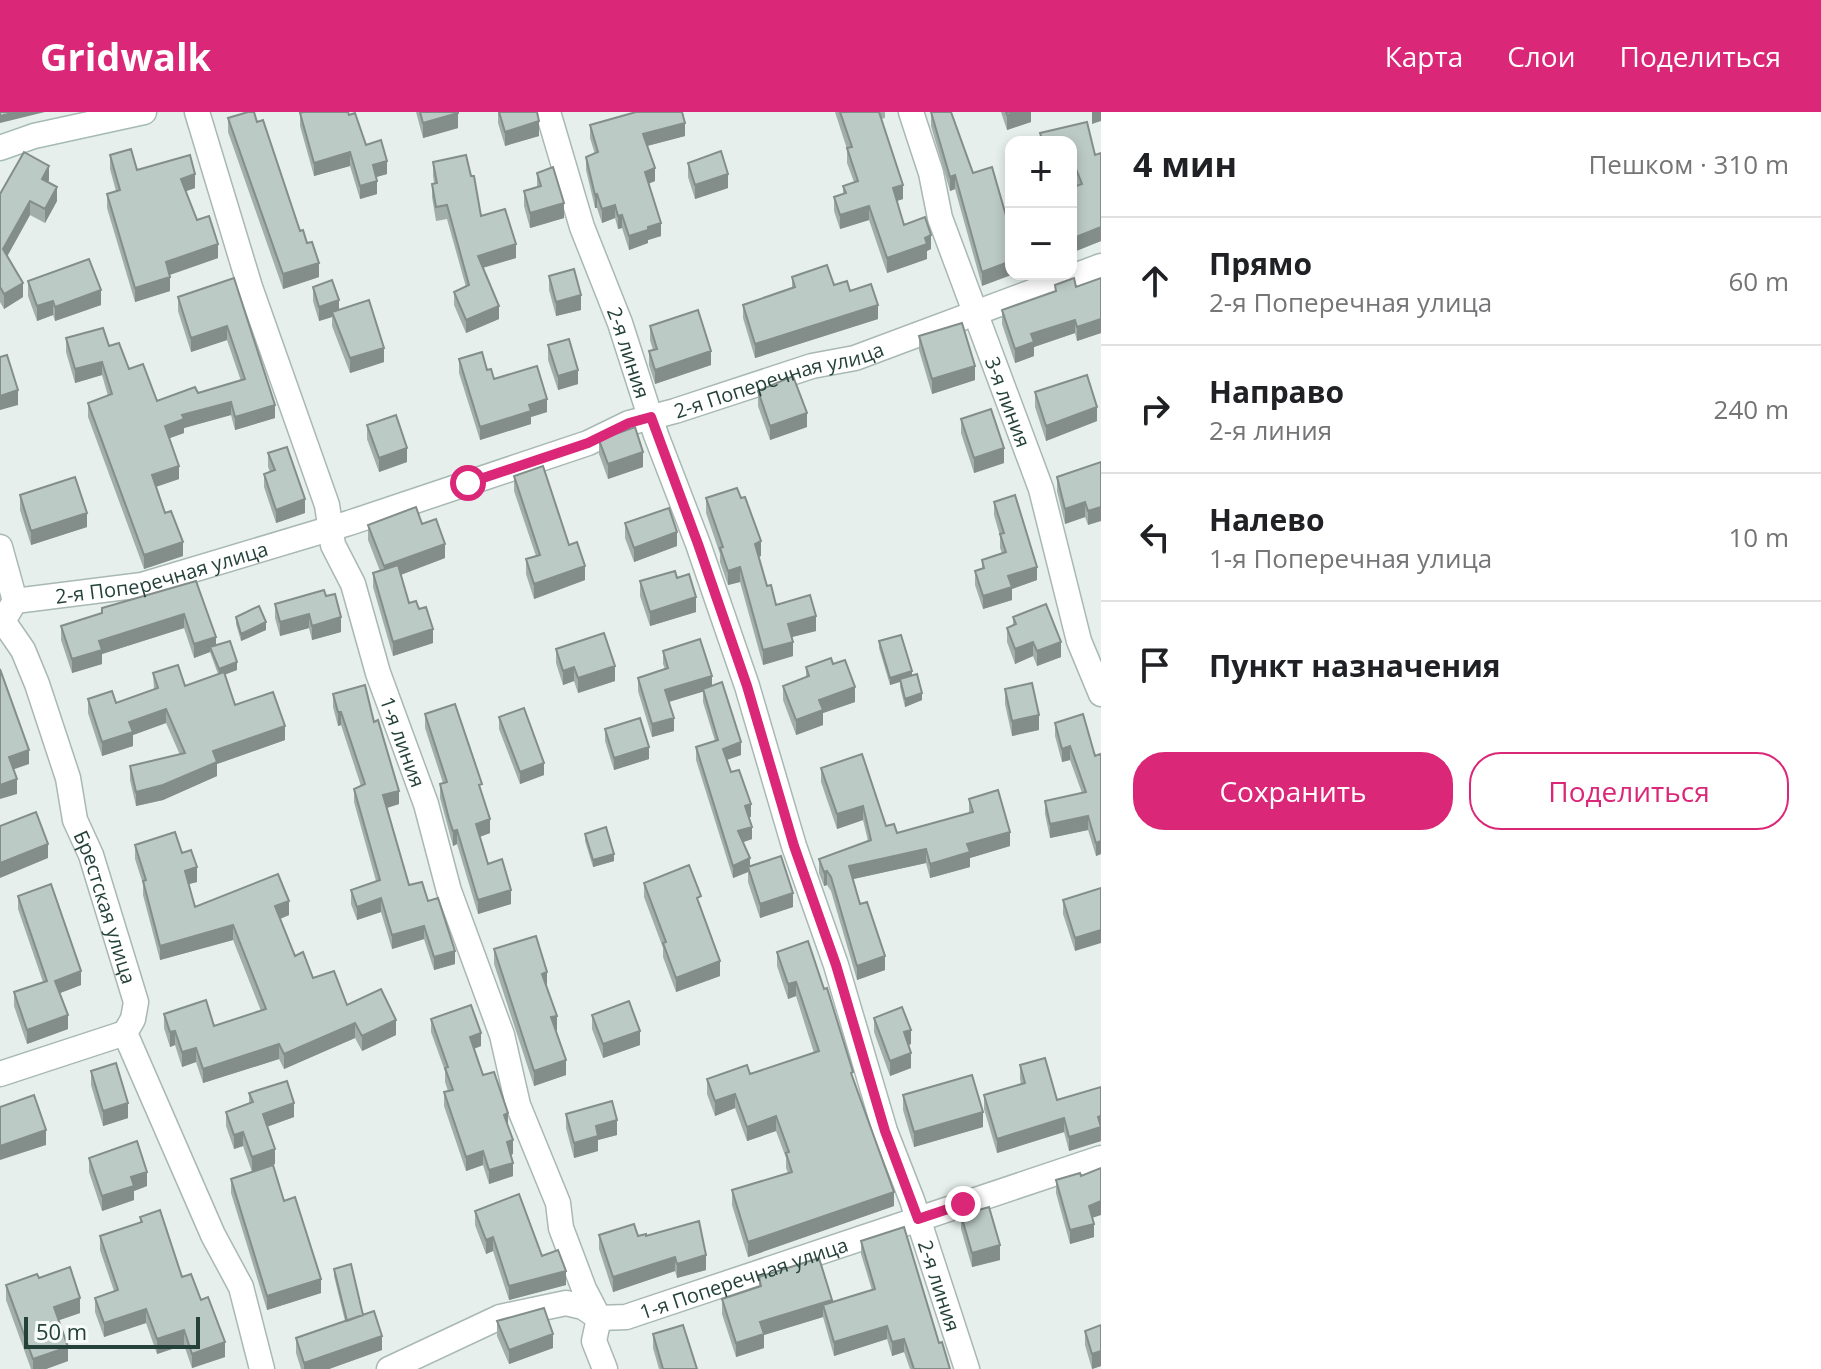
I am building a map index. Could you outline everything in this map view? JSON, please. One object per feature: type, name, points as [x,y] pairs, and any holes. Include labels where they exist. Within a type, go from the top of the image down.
[{"type":"street","points":[[0,148],[34,136],[144,112]]},
{"type":"street","name":"1-я линия","points":[[197,112],[250,287],[327,505],[333,545],[353,584],[378,673],[426,804],[449,891],[502,1035],[518,1105],[558,1203],[561,1228],[584,1289],[599,1318],[594,1341],[605,1369]]},
{"type":"street","name":"2-я линия","points":[[548,112],[582,227],[620,323],[633,369],[747,686],[794,846],[836,965],[885,1131],[918,1219],[967,1369]]},
{"type":"street","name":"3-я линия","points":[[911,112],[931,173],[940,218],[1041,489],[1079,641],[1101,694]]},
{"type":"street","name":"2-я Поперечная улица","points":[[6,614],[142,585],[330,528],[588,443],[629,423],[798,370],[855,358],[1101,266]]},
{"type":"street","name":"Брестская улица","points":[[0,547],[6,614],[37,684],[68,778],[75,820],[91,855],[136,1002],[133,1019],[125,1033]]},
{"type":"street","points":[[0,1074],[125,1033],[213,1235],[241,1287],[262,1369]]},
{"type":"street","name":"1-я Поперечная улица","points":[[389,1369],[500,1317],[566,1303],[583,1307],[599,1318],[626,1317],[1101,1158]]},
{"type":"building","points":[[254,112],[257,122],[263,120],[300,231],[303,230],[307,243],[312,242],[319,263],[283,274],[228,118]]},
{"type":"building","points":[[420,112],[458,112],[458,113],[423,123]]},
{"type":"building","points":[[499,112],[537,112],[539,121],[505,132]]},
{"type":"building","points":[[636,112],[682,112],[685,123],[643,134],[655,168],[645,172],[661,223],[629,236],[615,205],[602,209],[595,195],[586,157],[598,152],[590,125]]},
{"type":"building","points":[[840,112],[879,112],[903,185],[893,188],[904,225],[925,217],[931,235],[925,238],[927,244],[887,258],[869,206],[840,215],[834,197],[846,193],[843,186],[858,181],[847,148],[852,147]]},
{"type":"building","points":[[931,112],[951,112],[973,173],[992,167],[1005,212],[1005,263],[982,272],[955,175],[950,177]]},
{"type":"building","points":[[300,113],[355,113],[366,145],[381,140],[387,161],[373,165],[377,181],[360,186],[350,152],[314,163]]},
{"type":"building","points":[[1087,122],[1095,155],[1101,153],[1101,227],[1077,237],[1077,186],[1082,184],[1077,171],[1077,136],[1041,136],[1040,133]]},
{"type":"building","points":[[131,149],[137,170],[190,155],[195,174],[181,179],[197,220],[209,216],[218,244],[166,262],[170,277],[135,288],[107,194],[120,190],[110,155]]},
{"type":"building","points":[[721,151],[728,174],[695,185],[688,163]]},
{"type":"building","points":[[24,152],[49,166],[42,179],[57,187],[45,209],[30,201],[3,249],[23,283],[4,294],[0,287],[0,194]]},
{"type":"building","points":[[466,155],[471,176],[474,176],[481,216],[505,209],[516,244],[478,256],[499,306],[466,320],[454,292],[469,285],[447,205],[436,207],[432,184],[437,183],[433,162]]},
{"type":"building","points":[[553,167],[564,203],[530,213],[524,191],[541,186],[537,173]]},
{"type":"building","points":[[89,259],[101,290],[55,307],[53,301],[37,306],[28,281]]},
{"type":"building","points":[[827,265],[834,285],[847,281],[850,291],[871,284],[878,305],[755,344],[743,305],[795,287],[792,277]]},
{"type":"building","points":[[574,269],[581,295],[556,302],[549,276]]},
{"type":"building","points":[[234,278],[275,405],[235,417],[231,402],[182,415],[184,419],[165,426],[179,466],[152,475],[165,513],[171,511],[183,542],[144,555],[88,403],[112,394],[102,362],[75,369],[66,338],[103,328],[109,346],[119,343],[129,369],[143,364],[157,401],[195,387],[198,393],[245,379],[227,326],[191,338],[178,297]]},
{"type":"building","points":[[1101,278],[1101,319],[1077,327],[1075,320],[1031,334],[1034,342],[1015,349],[1002,310],[1056,291],[1055,285],[1074,280],[1076,287]]},
{"type":"building","points":[[332,280],[339,300],[319,307],[313,287]]},
{"type":"building","points":[[369,300],[384,348],[350,358],[332,312]]},
{"type":"building","points":[[698,310],[711,351],[655,370],[649,351],[657,349],[650,326]]},
{"type":"building","points":[[962,323],[975,366],[932,379],[919,336]]},
{"type":"building","points":[[569,339],[578,370],[558,376],[548,345]]},
{"type":"building","points":[[482,352],[487,370],[491,369],[494,379],[537,366],[547,399],[529,405],[531,411],[480,427],[459,359]]},
{"type":"building","points":[[7,355],[18,390],[0,396],[0,357]]},
{"type":"building","points":[[1087,375],[1097,407],[1046,426],[1035,392]]},
{"type":"building","points":[[793,376],[807,413],[770,426],[758,391]]},
{"type":"building","points":[[991,409],[1004,448],[974,458],[961,419]]},
{"type":"building","points":[[396,415],[407,448],[379,458],[367,425]]},
{"type":"building","points":[[635,427],[643,452],[608,464],[599,440]]},
{"type":"building","points":[[287,447],[305,499],[276,510],[264,474],[275,470],[268,453]]},
{"type":"building","points":[[1101,462],[1101,507],[1088,511],[1085,502],[1065,509],[1057,477]]},
{"type":"building","points":[[543,466],[569,545],[577,542],[585,566],[534,584],[526,559],[540,555],[514,476]]},
{"type":"building","points":[[75,477],[87,513],[31,531],[20,495]]},
{"type":"building","points":[[737,488],[741,498],[745,497],[761,541],[755,544],[776,605],[810,595],[816,616],[788,624],[793,642],[763,650],[740,567],[728,571],[706,498]]},
{"type":"building","points":[[1015,495],[1037,567],[1008,576],[1012,587],[983,596],[975,571],[984,568],[982,560],[1006,552],[1000,534],[1004,533],[994,502]]},
{"type":"building","points":[[416,507],[422,524],[436,519],[445,544],[384,566],[368,525]]},
{"type":"building","points":[[669,508],[677,532],[634,548],[625,523]]},
{"type":"building","points":[[398,565],[409,603],[416,601],[419,609],[426,607],[433,629],[393,642],[373,573]]},
{"type":"building","points":[[675,571],[677,578],[689,574],[696,597],[650,612],[640,581]]},
{"type":"building","points":[[196,581],[216,637],[194,644],[184,614],[99,641],[102,650],[72,659],[61,626],[102,613],[102,608]]},
{"type":"building","points":[[324,590],[326,596],[335,594],[341,617],[312,626],[309,614],[280,622],[275,604]]},
{"type":"building","points":[[1046,604],[1061,642],[1037,651],[1033,642],[1015,649],[1007,628],[1016,624],[1013,617]]},
{"type":"building","points":[[259,606],[266,622],[241,634],[236,617]]},
{"type":"building","points":[[604,633],[615,666],[578,678],[574,667],[563,671],[556,649]]},
{"type":"building","points":[[901,635],[912,671],[890,678],[879,641]]},
{"type":"building","points":[[700,639],[712,676],[665,690],[674,718],[652,724],[638,678],[668,668],[663,651]]},
{"type":"building","points":[[230,641],[237,662],[219,669],[210,647]]},
{"type":"building","points":[[831,658],[833,664],[845,660],[855,687],[819,700],[823,710],[796,720],[783,686],[809,676],[806,667]]},
{"type":"building","points":[[178,665],[185,686],[224,672],[235,705],[273,692],[285,726],[213,751],[217,762],[163,785],[136,792],[130,766],[185,753],[166,709],[129,722],[133,732],[102,742],[88,699],[112,691],[116,703],[158,688],[153,673]]},
{"type":"building","points":[[0,669],[29,750],[9,757],[17,779],[0,785]]},
{"type":"building","points":[[917,674],[922,693],[905,699],[900,679]]},
{"type":"building","points":[[722,682],[741,742],[723,749],[731,772],[739,770],[751,804],[745,806],[752,827],[738,831],[750,858],[733,866],[696,747],[718,740],[703,689]]},
{"type":"building","points":[[1032,683],[1039,715],[1012,721],[1005,689]]},
{"type":"building","points":[[365,685],[374,722],[378,720],[399,791],[383,795],[409,885],[422,882],[428,901],[438,898],[455,951],[434,957],[424,926],[392,935],[381,898],[357,907],[351,890],[380,880],[354,789],[365,784],[333,694]]},
{"type":"building","points":[[455,704],[482,784],[479,785],[490,819],[476,824],[488,864],[502,859],[511,890],[478,900],[457,830],[453,831],[449,819],[440,784],[447,782],[425,714]]},
{"type":"building","points":[[524,708],[544,763],[520,772],[499,717]]},
{"type":"building","points":[[1083,714],[1095,756],[1101,756],[1101,841],[1096,843],[1088,816],[1050,824],[1045,801],[1086,792],[1070,746],[1062,749],[1055,723]]},
{"type":"building","points":[[640,718],[649,747],[614,758],[605,729]]},
{"type":"building","points":[[862,754],[886,826],[894,824],[897,833],[973,812],[969,799],[998,790],[1010,832],[967,844],[970,852],[930,864],[926,849],[849,866],[860,904],[867,902],[885,956],[857,966],[831,877],[827,871],[824,872],[819,859],[871,840],[863,806],[837,814],[821,768]]},
{"type":"building","points":[[36,812],[48,844],[0,863],[0,826]]},
{"type":"building","points":[[606,827],[614,854],[593,860],[585,834]]},
{"type":"building","points":[[175,832],[182,853],[191,850],[197,867],[185,871],[195,907],[278,874],[289,901],[275,906],[295,956],[303,952],[313,978],[334,971],[347,1005],[381,989],[396,1020],[362,1036],[355,1023],[284,1054],[279,1044],[203,1069],[196,1048],[182,1052],[175,1031],[170,1032],[164,1014],[206,1000],[214,1026],[266,1009],[233,925],[160,946],[135,845]]},
{"type":"building","points":[[781,856],[793,893],[760,904],[748,867]]},
{"type":"building","points":[[689,865],[701,896],[697,898],[720,961],[676,978],[644,883]]},
{"type":"building","points":[[51,884],[81,971],[55,981],[68,1015],[27,1030],[14,992],[47,981],[18,896]]},
{"type":"building","points":[[1101,888],[1101,930],[1075,938],[1063,900]]},
{"type":"building","points":[[536,936],[547,972],[542,974],[557,1016],[551,1017],[566,1060],[534,1071],[494,949]]},
{"type":"building","points":[[808,941],[824,989],[827,988],[851,1073],[894,1192],[748,1242],[732,1190],[792,1172],[786,1153],[789,1152],[776,1116],[747,1127],[735,1094],[715,1101],[707,1079],[747,1065],[750,1074],[819,1051],[796,982],[788,984],[777,952]]},
{"type":"building","points":[[629,1001],[640,1031],[603,1044],[592,1015]]},
{"type":"building","points":[[471,1005],[481,1033],[470,1037],[483,1075],[494,1072],[508,1113],[504,1115],[513,1140],[507,1142],[513,1163],[489,1170],[483,1151],[466,1157],[444,1092],[453,1090],[431,1019]]},
{"type":"building","points":[[902,1007],[911,1030],[904,1032],[911,1053],[890,1061],[874,1018]]},
{"type":"building","points":[[1045,1058],[1057,1100],[1101,1087],[1101,1116],[1098,1117],[1101,1127],[1069,1137],[1064,1118],[997,1139],[984,1095],[1025,1083],[1020,1065]]},
{"type":"building","points":[[116,1063],[128,1103],[103,1111],[91,1071]]},
{"type":"building","points":[[972,1075],[983,1112],[914,1132],[903,1095]]},
{"type":"building","points":[[287,1081],[294,1103],[263,1114],[275,1149],[252,1157],[243,1132],[234,1135],[226,1112],[253,1102],[249,1093]]},
{"type":"building","points":[[34,1095],[46,1130],[0,1146],[0,1107]]},
{"type":"building","points":[[612,1101],[617,1120],[596,1126],[598,1136],[574,1143],[566,1114]]},
{"type":"building","points":[[137,1141],[147,1172],[131,1177],[134,1186],[102,1196],[89,1158]]},
{"type":"building","points":[[273,1165],[284,1201],[295,1197],[321,1279],[267,1296],[231,1179]]},
{"type":"building","points":[[1101,1168],[1101,1201],[1089,1206],[1094,1224],[1070,1230],[1056,1180],[1080,1173],[1081,1176]]},
{"type":"building","points":[[519,1194],[542,1256],[558,1250],[566,1271],[509,1286],[493,1237],[486,1240],[475,1211]]},
{"type":"building","points":[[989,1207],[1000,1245],[972,1253],[961,1215]]},
{"type":"building","points":[[160,1210],[182,1277],[191,1274],[201,1300],[208,1297],[225,1342],[192,1354],[184,1330],[157,1339],[146,1309],[104,1323],[95,1298],[118,1290],[100,1236],[142,1222],[140,1217]]},
{"type":"building","points":[[699,1221],[706,1255],[677,1264],[675,1257],[613,1277],[599,1235],[634,1224],[638,1236],[646,1236]]},
{"type":"building","points":[[904,1227],[939,1343],[942,1342],[950,1369],[914,1369],[904,1339],[892,1342],[887,1326],[834,1342],[823,1305],[875,1289],[861,1241]]},
{"type":"building","points":[[819,1258],[832,1300],[760,1322],[764,1334],[736,1343],[722,1299],[761,1286],[759,1277]]},
{"type":"building","points":[[351,1264],[363,1315],[347,1321],[334,1269]]},
{"type":"building","points":[[70,1267],[80,1298],[54,1307],[68,1347],[33,1359],[6,1285]]},
{"type":"building","points":[[544,1308],[553,1334],[509,1350],[497,1321]]},
{"type":"building","points":[[374,1311],[382,1336],[304,1363],[296,1338]]},
{"type":"building","points":[[683,1325],[697,1369],[663,1369],[653,1334]]},
{"type":"building","points":[[1101,1325],[1101,1351],[1092,1354],[1085,1331]]},
{"type":"route","points":[[468,483],[588,443],[629,423],[651,417],[747,686],[794,846],[836,965],[885,1131],[918,1219],[963,1204]]}]
